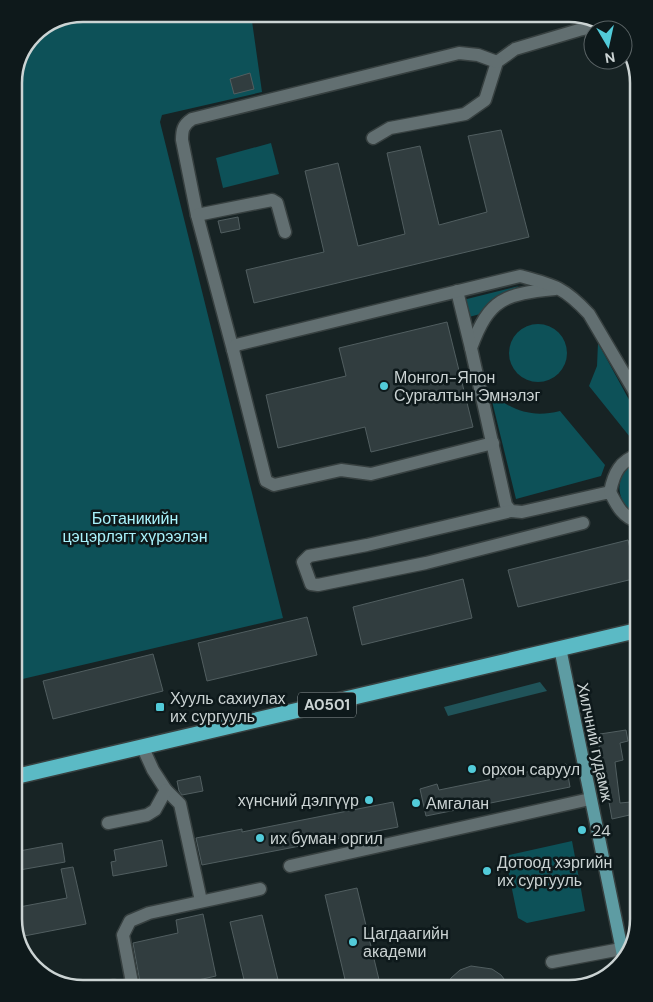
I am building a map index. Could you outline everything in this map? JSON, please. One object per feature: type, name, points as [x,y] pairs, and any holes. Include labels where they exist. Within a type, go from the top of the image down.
[{"type":"highway","name":"A0501","points":[[22,776],[560,648],[630,634]]},
{"type":"main road","name":"Хилчний гудамж","points":[[560,648],[621,950]]},
{"type":"lane","points":[[373,138],[390,128],[465,114],[485,100],[497,62],[515,49],[583,29]]},
{"type":"lane","points":[[493,443],[372,474],[341,470],[274,485],[266,482],[197,215],[182,131],[185,124],[192,119],[459,53],[478,55],[497,62]]},
{"type":"lane","points":[[197,215],[272,200],[277,203],[284,232]]},
{"type":"lane","points":[[233,350],[236,345],[520,276],[560,288],[589,314],[630,385]]},
{"type":"lane","points":[[472,348],[478,329],[496,304],[521,292],[560,288]]},
{"type":"lane","points":[[456,292],[472,348],[506,505],[511,511]]},
{"type":"lane","points":[[630,458],[616,469],[610,492],[618,509],[630,518]]},
{"type":"lane","points":[[583,523],[426,563],[318,585],[311,584],[303,562],[308,556],[367,545],[511,511],[522,512],[610,492]]},
{"type":"lane","points":[[143,748],[166,790],[180,804],[201,901]]},
{"type":"lane","points":[[108,823],[147,815],[155,810],[166,790]]},
{"type":"lane","points":[[290,866],[590,799]]},
{"type":"lane","points":[[131,979],[123,935],[127,924],[134,918],[201,901],[260,889]]},
{"type":"lane","points":[[552,962],[619,954]]},
{"type":"green space","name":"Ботаникийн цэцэрлэгт хүрээлэн","points":[[83,22],[252,22],[262,92],[162,115],[160,122],[283,618],[22,679],[23,79],[29,56],[35,46],[53,31],[64,26]]},
{"type":"green space","points":[[271,143],[279,174],[223,188],[216,158]]},
{"type":"green space","points":[[519,286],[494,299],[480,314],[469,317],[465,300]]},
{"type":"green space","points":[[538,324],[554,329],[562,337],[567,353],[562,369],[554,377],[538,382],[522,377],[514,369],[509,353],[514,337],[522,329]]},
{"type":"green space","points":[[598,343],[630,402],[630,437],[589,386],[597,366]]},
{"type":"green space","points":[[490,393],[507,404],[523,411],[540,414],[560,411],[605,465],[601,476],[516,499]]},
{"type":"green space","points":[[630,466],[630,510],[621,497],[620,488],[624,472]]},
{"type":"green space","points":[[572,841],[585,911],[527,923],[518,918],[505,856]]},
{"type":"shaded area","points":[[540,682],[547,691],[448,716],[444,707]]},
{"type":"building","points":[[250,73],[254,89],[234,94],[230,79]]},
{"type":"building","points":[[501,130],[529,237],[254,303],[246,270],[324,252],[305,171],[338,163],[358,246],[405,234],[387,153],[420,146],[439,225],[487,212],[468,136]]},
{"type":"building","points":[[238,217],[240,229],[221,233],[218,221]]},
{"type":"building","name":"Монгол-Япон Сургалтын Эмнэлэг","points":[[447,322],[473,427],[371,452],[365,427],[278,448],[266,395],[346,376],[339,348]]},
{"type":"building","points":[[628,540],[630,548],[630,580],[518,607],[508,570]]},
{"type":"building","points":[[463,579],[472,618],[362,645],[353,607]]},
{"type":"building","points":[[307,617],[317,655],[207,681],[198,643]]},
{"type":"building","points":[[153,654],[163,691],[53,719],[43,681]]},
{"type":"building","points":[[626,730],[628,741],[620,743],[623,760],[615,762],[620,803],[630,802],[630,815],[612,819],[598,740],[601,739],[600,734]]},
{"type":"building","points":[[566,764],[570,787],[426,816],[420,789],[437,784],[439,790]]},
{"type":"building","points":[[200,776],[203,791],[182,795],[177,781]]},
{"type":"building","points":[[393,802],[398,827],[202,865],[196,838],[242,829],[242,832]]},
{"type":"building","points":[[162,840],[167,866],[113,876],[111,862],[116,861],[114,850]]},
{"type":"building","points":[[62,843],[65,862],[22,870],[22,850]]},
{"type":"building","points":[[73,867],[86,924],[25,936],[22,906],[67,898],[61,869]]},
{"type":"building","name":"Цагдаагийн академи","points":[[357,888],[379,980],[345,980],[325,895]]},
{"type":"building","points":[[203,914],[216,976],[202,979],[139,979],[133,943],[178,933],[176,920]]},
{"type":"building","points":[[262,915],[278,979],[244,979],[230,922]]},
{"type":"building","points":[[471,966],[492,969],[505,980],[450,980],[460,970]]},
{"type":"place","name":"Монгол-Япон Сургалтын Эмнэлэг","points":[[384,386]]},
{"type":"place","name":"Хууль сахиулах их сургууль","points":[[160,707]]},
{"type":"place","name":"орхон саруул","points":[[472,769]]},
{"type":"place","name":"хүнсний дэлгүүр","points":[[369,800]]},
{"type":"place","name":"Амгалан","points":[[416,803]]},
{"type":"place","name":"24","points":[[582,830]]},
{"type":"place","name":"их буман оргил","points":[[260,838]]},
{"type":"place","name":"Дотоод хэргийн их сургууль","points":[[487,871]]},
{"type":"place","name":"Цагдаагийн академи","points":[[353,942]]}]
